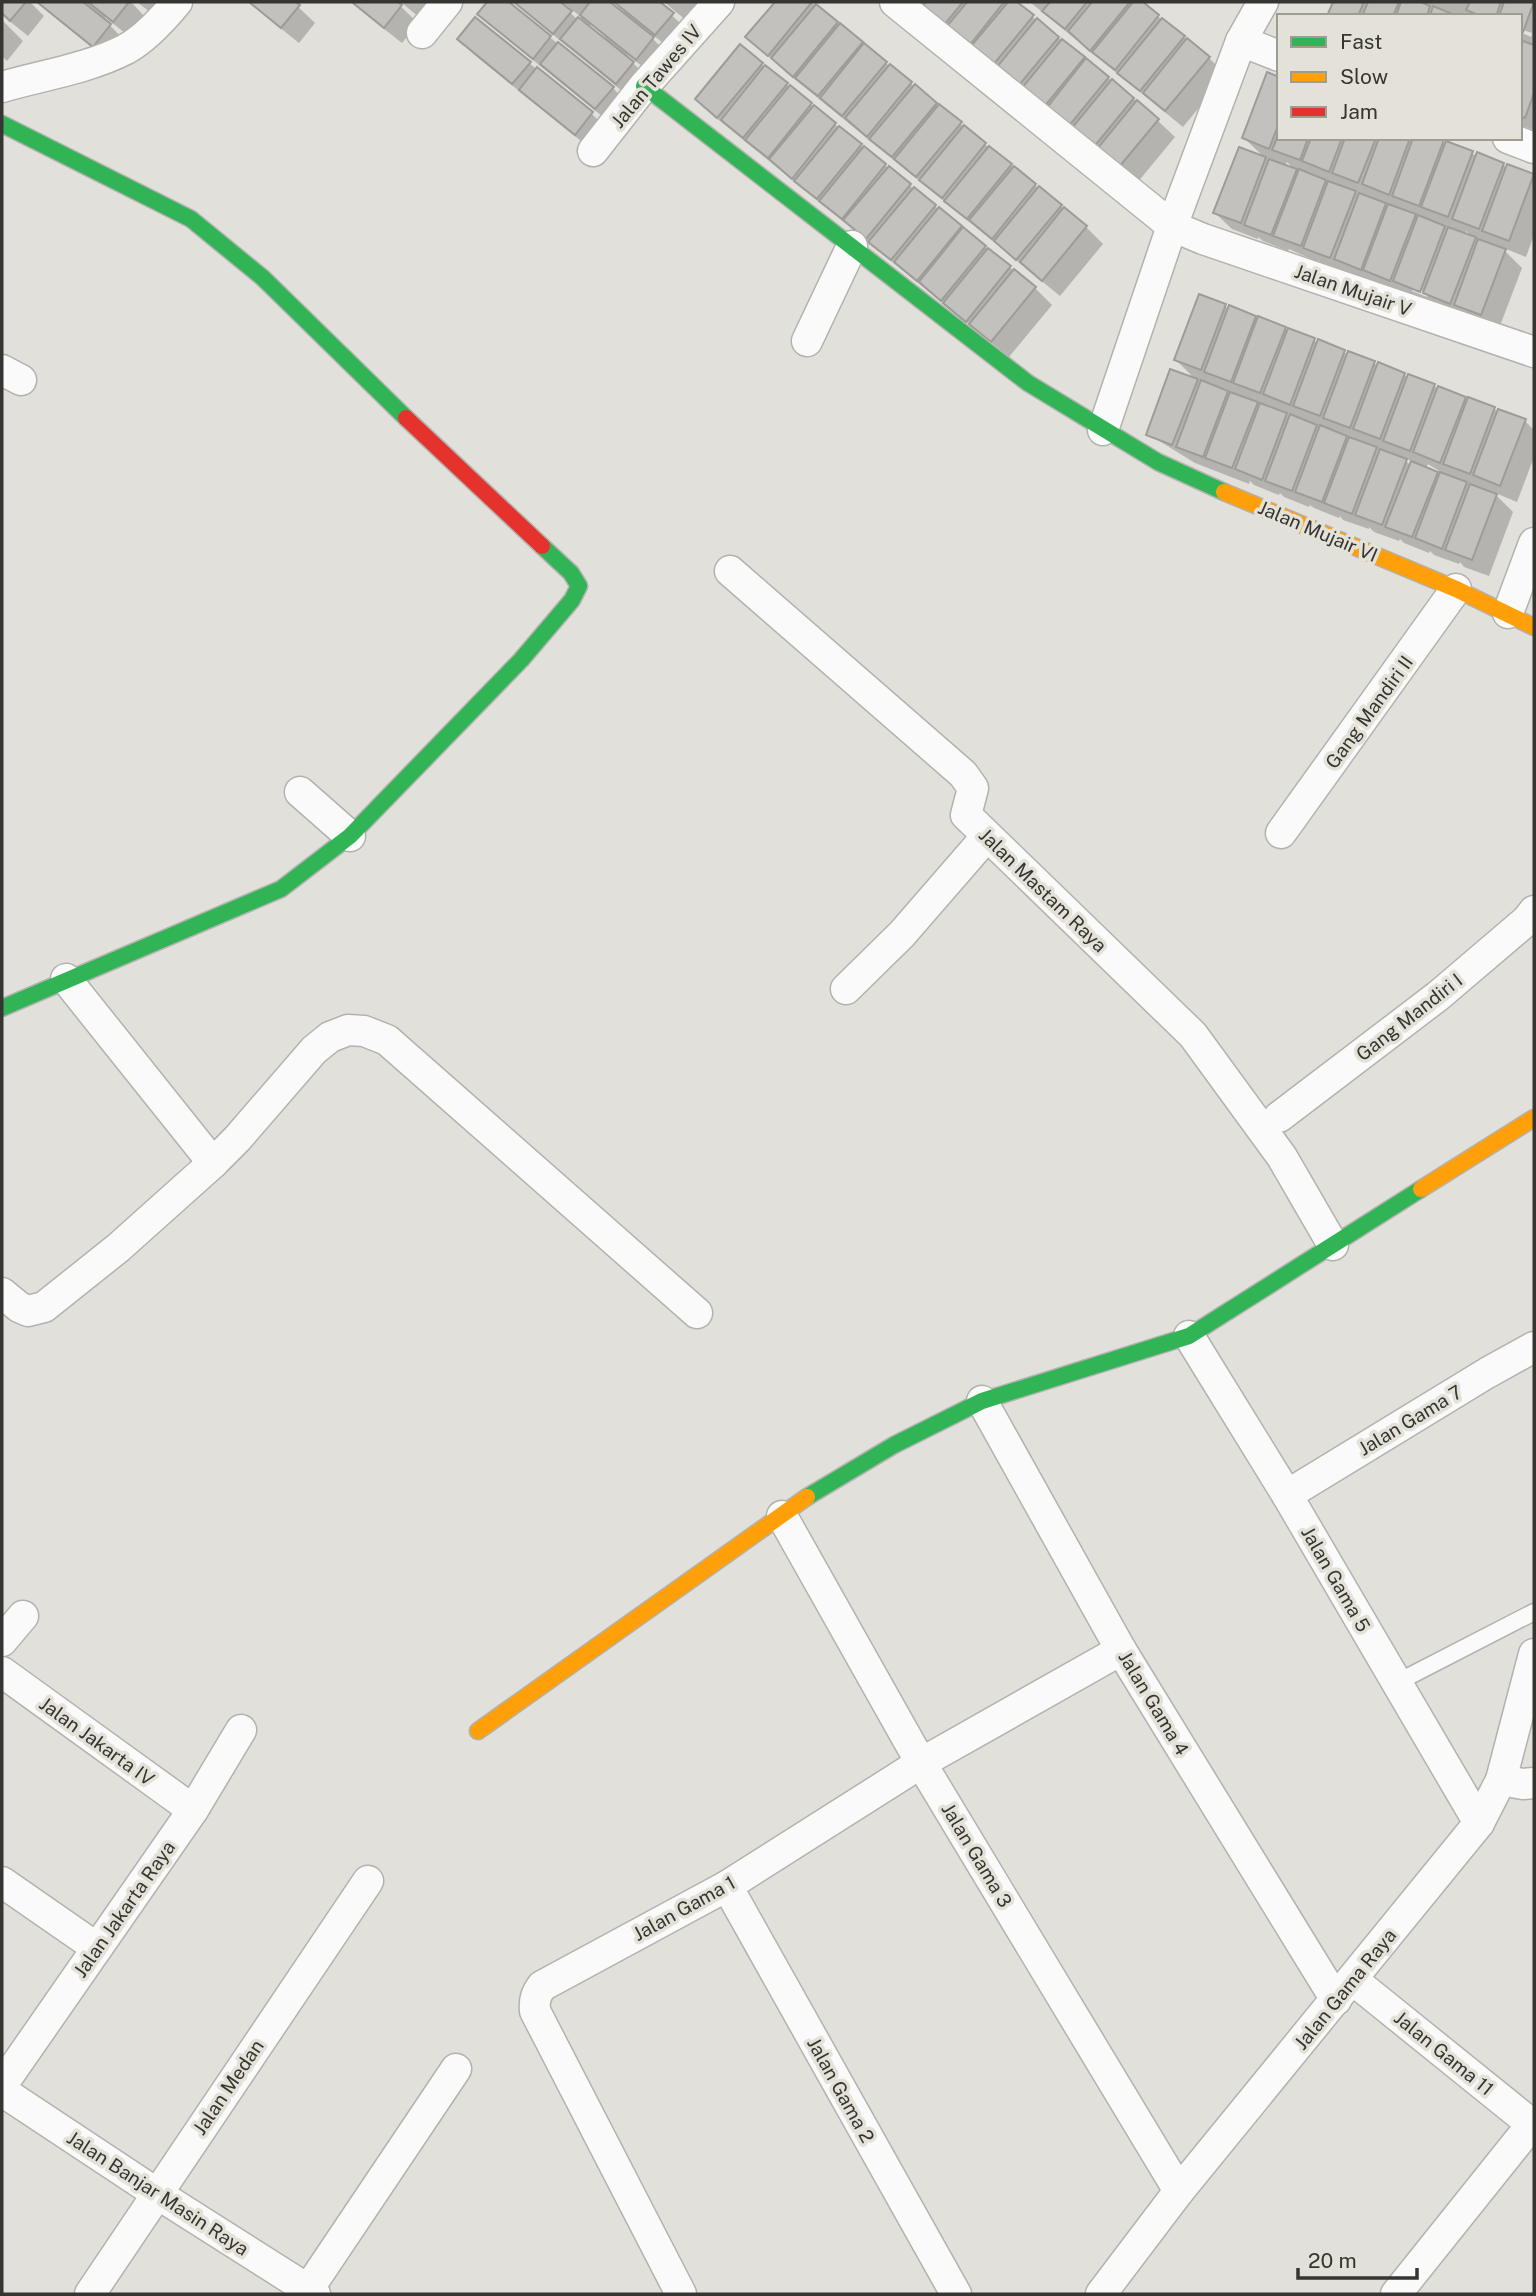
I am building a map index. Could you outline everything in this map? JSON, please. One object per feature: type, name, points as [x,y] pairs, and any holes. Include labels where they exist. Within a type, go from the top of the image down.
[{"type":"street","points":[[2,87],[79,68],[127,48],[159,23],[177,2]]},
{"type":"street","points":[[422,33],[447,2]]},
{"type":"street","name":"Jalan Tawes IV","points":[[593,151],[645,86],[719,2]]},
{"type":"street","name":"Jalan Mujair V","points":[[895,2],[1172,226],[1534,352]]},
{"type":"street","points":[[1104,430],[1172,226],[1256,4]]},
{"type":"street","points":[[1241,41],[1277,55]]},
{"type":"street","points":[[645,86],[1028,383],[1158,463],[1168,456],[1460,581],[1534,628]]},
{"type":"street","points":[[2,124],[191,219],[264,278],[479,489],[571,573],[579,586],[572,600],[521,660],[350,836],[281,889],[2,1008]]},
{"type":"street","points":[[1513,140],[1534,148]]},
{"type":"street","points":[[807,341],[852,246]]},
{"type":"street","points":[[1508,613],[1534,543]]},
{"type":"street","name":"Jalan Mastam Raya","points":[[730,571],[963,774],[973,788],[966,816],[1193,1035],[1282,1157],[1333,1245]]},
{"type":"street","name":"Gang Mandiri II","points":[[1281,833],[1460,581]]},
{"type":"street","points":[[300,792],[350,836]]},
{"type":"street","points":[[846,989],[902,934],[987,836]]},
{"type":"street","name":"Gang Mandiri I","points":[[1279,1117],[1438,996],[1526,921],[1534,911]]},
{"type":"street","points":[[66,979],[213,1163]]},
{"type":"street","points":[[2,1293],[28,1311],[44,1307],[118,1248],[213,1163],[314,1050],[330,1037],[348,1030],[365,1031],[387,1040],[697,1313]]},
{"type":"street","points":[[478,1731],[813,1493],[894,1445],[982,1401],[1189,1336],[1534,1118]]},
{"type":"street","name":"Jalan Gama 5","points":[[1189,1336],[1287,1495],[1479,1823]]},
{"type":"street","name":"Jalan Gama 7","points":[[1287,1495],[1534,1347]]},
{"type":"street","name":"Jalan Gama 4","points":[[982,1401],[1121,1650],[1345,1990]]},
{"type":"street","name":"Jalan Gama 3","points":[[782,1516],[922,1763],[1179,2191]]},
{"type":"street","points":[[2,1641],[23,1616]]},
{"type":"street","name":"Jalan Gama 1","points":[[681,2294],[535,2011],[535,1997],[542,1986],[727,1886],[922,1763],[1121,1650]]},
{"type":"street","name":"Jalan Gama Raya","points":[[1108,2292],[1179,2191],[1479,1823],[1519,1782],[1534,1654]]},
{"type":"street","name":"Jalan Jakarta IV","points":[[2,1672],[193,1810]]},
{"type":"street","name":"Jalan Jakarta Raya","points":[[2,2085],[193,1810],[241,1730]]},
{"type":"street","name":"Jalan Medan","points":[[90,2294],[369,1881]]},
{"type":"street","points":[[2,1882],[97,1948]]},
{"type":"street","name":"Jalan Gama 2","points":[[727,1886],[956,2294]]},
{"type":"street","name":"Jalan Gama 11","points":[[1345,1990],[1533,2125]]},
{"type":"street","points":[[309,2292],[456,2069]]},
{"type":"street","name":"Jalan Banjar Masin Raya","points":[[2,2091],[309,2292]]},
{"type":"street","points":[[1396,2294],[1533,2125]]},
{"type":"lane","points":[[1396,1683],[1534,1612]]},
{"type":"building","points":[[2,2],[26,2],[10,21],[2,13]]},
{"type":"building","points":[[37,2],[83,2],[111,24],[93,47]]},
{"type":"building","points":[[88,2],[129,2],[113,22]]},
{"type":"building","points":[[249,2],[295,2],[300,5],[281,28]]},
{"type":"building","points":[[352,2],[398,2],[402,5],[384,28]]},
{"type":"building","points":[[487,2],[509,2],[551,36],[533,59],[477,14]]},
{"type":"building","points":[[514,2],[560,2],[572,11],[553,34]]},
{"type":"building","points":[[590,2],[610,2],[654,37],[636,60],[580,15]]},
{"type":"building","points":[[614,2],[660,2],[674,13],[655,35]]},
{"type":"building","points":[[775,2],[812,2],[768,56],[745,37]]},
{"type":"building","points":[[926,2],[963,2],[940,30],[918,12]]},
{"type":"building","points":[[967,2],[1004,2],[965,51],[942,32]]},
{"type":"building","points":[[1008,2],[1017,2],[1034,15],[989,70],[966,52]]},
{"type":"building","points":[[1050,2],[1087,2],[1065,29],[1042,11]]},
{"type":"building","points":[[1092,2],[1130,2],[1090,51],[1068,31]]},
{"type":"building","points":[[1133,2],[1143,2],[1159,15],[1115,70],[1092,52]]},
{"type":"building","points":[[1333,2],[1364,2],[1359,14],[1328,14]]},
{"type":"building","points":[[1368,2],[1399,2],[1394,14],[1363,14]]},
{"type":"building","points":[[1401,2],[1421,2],[1430,6],[1428,14],[1397,14]]},
{"type":"building","points":[[1470,2],[1501,2],[1497,14],[1476,14],[1466,10]]},
{"type":"building","points":[[1504,2],[1534,2],[1523,32],[1522,14],[1500,14]]},
{"type":"building","points":[[816,4],[838,22],[793,77],[771,58]]},
{"type":"building","points":[[1433,6],[1452,14],[1431,14]]},
{"type":"building","points":[[475,17],[531,62],[512,84],[457,39]]},
{"type":"building","points":[[578,17],[634,62],[616,84],[560,39]]},
{"type":"building","points":[[1037,18],[1059,37],[1014,91],[992,73]]},
{"type":"building","points":[[1162,18],[1185,36],[1140,91],[1117,73]]},
{"type":"building","points":[[840,23],[863,42],[818,96],[795,78]]},
{"type":"building","points":[[1187,38],[1210,57],[1165,111],[1143,93]]},
{"type":"building","points":[[1062,39],[1085,57],[1040,112],[1017,94]]},
{"type":"building","points":[[1523,41],[1534,45],[1534,93],[1525,118],[1522,117]]},
{"type":"building","points":[[558,42],[614,87],[595,109],[540,64]]},
{"type":"building","points":[[864,43],[887,62],[842,116],[820,98]]},
{"type":"building","points":[[740,44],[763,63],[717,118],[695,99]]},
{"type":"building","points":[[1086,58],[1109,77],[1064,132],[1042,114]]},
{"type":"building","points":[[890,64],[912,82],[867,137],[845,118]]},
{"type":"building","points":[[765,65],[788,83],[743,138],[721,120]]},
{"type":"building","points":[[537,67],[593,112],[575,135],[519,90]]},
{"type":"building","points":[[1267,72],[1277,76],[1277,128],[1269,149],[1242,138]]},
{"type":"building","points":[[1112,79],[1134,98],[1089,153],[1067,134]]},
{"type":"building","points":[[915,84],[937,103],[892,157],[869,139]]},
{"type":"building","points":[[790,85],[812,103],[768,158],[745,140]]},
{"type":"building","points":[[1137,100],[1159,119],[1114,173],[1092,155]]},
{"type":"building","points":[[939,104],[962,122],[916,177],[894,159]]},
{"type":"building","points":[[814,105],[836,123],[792,179],[769,159]]},
{"type":"building","points":[[964,125],[986,143],[942,198],[919,180]]},
{"type":"building","points":[[839,126],[862,144],[817,199],[794,181]]},
{"type":"building","points":[[1277,138],[1277,140],[1307,140],[1300,160],[1272,150]]},
{"type":"building","points":[[1310,140],[1341,140],[1329,172],[1302,161]]},
{"type":"building","points":[[1344,140],[1375,140],[1358,183],[1332,173]]},
{"type":"building","points":[[1378,140],[1409,140],[1389,195],[1362,184]]},
{"type":"building","points":[[1412,140],[1444,140],[1419,206],[1392,196]]},
{"type":"building","points":[[1446,141],[1473,151],[1448,217],[1421,207]]},
{"type":"building","points":[[864,146],[886,164],[842,219],[819,201]]},
{"type":"building","points":[[989,146],[1012,164],[967,219],[944,201]]},
{"type":"building","points":[[1239,147],[1266,157],[1241,223],[1213,213]]},
{"type":"building","points":[[1477,152],[1504,163],[1479,229],[1452,219]]},
{"type":"building","points":[[1269,159],[1297,169],[1271,235],[1244,225]]},
{"type":"building","points":[[1507,164],[1534,174],[1509,241],[1482,231]]},
{"type":"building","points":[[889,166],[911,184],[866,239],[843,220]]},
{"type":"building","points":[[1014,166],[1036,184],[992,239],[969,220]]},
{"type":"building","points":[[1299,169],[1326,180],[1301,246],[1273,236]]},
{"type":"building","points":[[1328,181],[1356,191],[1330,258],[1303,248]]},
{"type":"building","points":[[1039,186],[1062,205],[1016,260],[994,241]]},
{"type":"building","points":[[914,187],[936,205],[891,260],[868,242]]},
{"type":"building","points":[[1359,193],[1386,203],[1361,270],[1334,259]]},
{"type":"building","points":[[1388,204],[1416,214],[1390,281],[1363,270]]},
{"type":"building","points":[[939,207],[962,226],[917,281],[894,262]]},
{"type":"building","points":[[1064,207],[1087,226],[1042,281],[1020,262]]},
{"type":"building","points":[[1418,215],[1445,226],[1420,292],[1393,281]]},
{"type":"building","points":[[963,227],[986,246],[941,301],[919,282]]},
{"type":"building","points":[[1448,227],[1476,237],[1450,304],[1423,293]]},
{"type":"building","points":[[1478,239],[1506,249],[1481,315],[1454,305]]},
{"type":"building","points":[[988,248],[1011,266],[966,322],[943,303]]},
{"type":"building","points":[[1014,269],[1036,287],[991,342],[969,324]]},
{"type":"building","points":[[1199,294],[1226,304],[1201,370],[1174,360]]},
{"type":"building","points":[[1229,305],[1256,316],[1231,382],[1204,372]]},
{"type":"building","points":[[1258,316],[1286,327],[1260,393],[1233,383]]},
{"type":"building","points":[[1288,328],[1315,338],[1290,405],[1263,394]]},
{"type":"building","points":[[1318,339],[1345,350],[1320,416],[1293,406]]},
{"type":"building","points":[[1348,351],[1375,361],[1350,428],[1323,418]]},
{"type":"building","points":[[1378,362],[1405,373],[1380,439],[1353,429]]},
{"type":"building","points":[[1170,369],[1198,379],[1172,445],[1146,435]]},
{"type":"building","points":[[1408,374],[1435,384],[1410,451],[1383,441]]},
{"type":"building","points":[[1201,380],[1228,391],[1203,457],[1176,447]]},
{"type":"building","points":[[1438,386],[1466,397],[1440,463],[1413,452]]},
{"type":"building","points":[[1230,392],[1258,402],[1232,468],[1205,458]]},
{"type":"building","points":[[1468,397],[1495,407],[1470,474],[1443,464]]},
{"type":"building","points":[[1260,403],[1287,413],[1262,480],[1235,469]]},
{"type":"building","points":[[1498,409],[1526,419],[1500,486],[1473,475]]},
{"type":"building","points":[[1290,414],[1317,425],[1292,491],[1265,481]]},
{"type":"building","points":[[1320,425],[1347,436],[1322,502],[1295,492]]},
{"type":"building","points":[[1349,437],[1377,447],[1352,514],[1324,503]]},
{"type":"building","points":[[1380,449],[1407,459],[1382,525],[1355,515]]},
{"type":"building","points":[[1411,461],[1438,472],[1412,537],[1385,527]]},
{"type":"building","points":[[1440,472],[1467,482],[1442,549],[1415,538]]},
{"type":"building","points":[[1470,484],[1497,494],[1472,560],[1445,550]]},
{"type":"traffic: fast","points":[[644,86],[1028,383],[1158,462],[1224,492]]},
{"type":"traffic: fast","points":[[2,124],[191,219],[263,278],[406,418]]},
{"type":"traffic: fast","points":[[2,1008],[281,889],[350,836],[521,660],[572,600],[579,586],[571,573],[542,546]]},
{"type":"traffic: fast","points":[[807,1497],[894,1445],[982,1401],[1189,1336],[1421,1189]]},
{"type":"traffic: slow","points":[[1224,492],[1456,589],[1534,627]]},
{"type":"traffic: slow","points":[[1421,1189],[1534,1118]]},
{"type":"traffic: slow","points":[[478,1731],[807,1497]]},
{"type":"traffic: jam","points":[[406,418],[542,546]]}]
